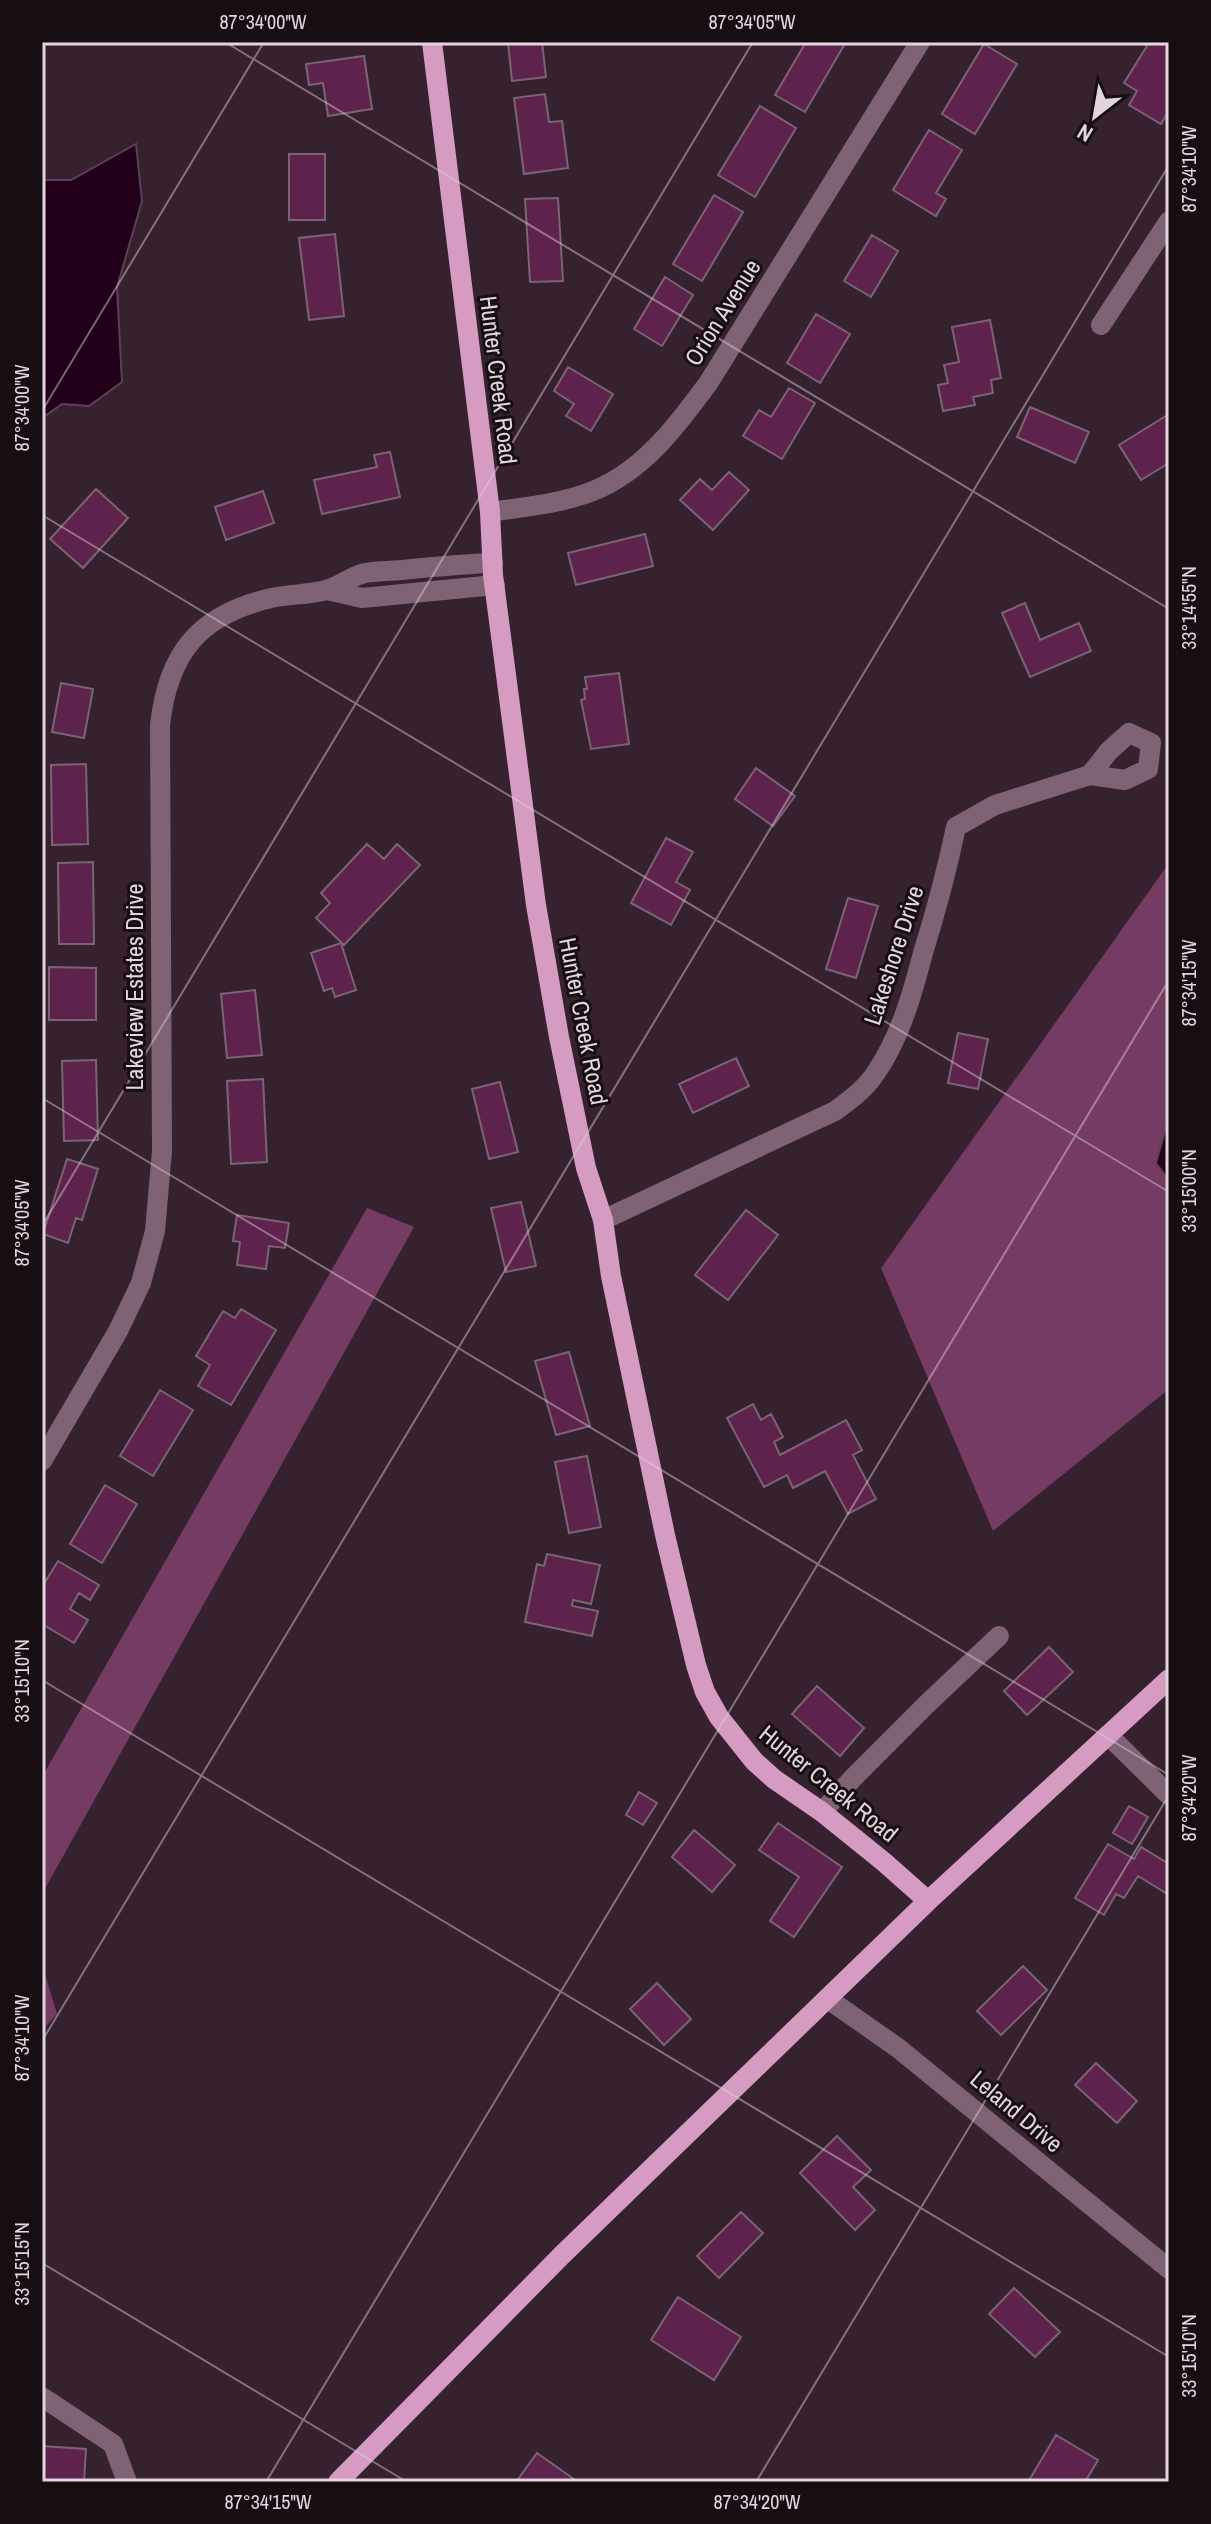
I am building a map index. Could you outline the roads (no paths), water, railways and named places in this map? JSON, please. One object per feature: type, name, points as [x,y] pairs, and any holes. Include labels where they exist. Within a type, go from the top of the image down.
[{"type":"main road","name":"Hunter Creek Road","points":[[432,42],[490,512],[495,585],[539,919],[586,1168],[603,1220],[611,1276],[665,1535],[696,1665],[705,1692],[719,1717],[754,1761],[822,1812],[928,1901]]},
{"type":"main road","points":[[338,2482],[562,2255],[928,1901],[1169,1679]]},
{"type":"street","name":"Orion Avenue","points":[[490,512],[542,504],[594,491],[639,463],[677,425],[709,382],[920,42]]},
{"type":"street","points":[[1101,325],[1169,221]]},
{"type":"street","name":"Lakeview Estates Drive","points":[[42,1461],[118,1331],[141,1283],[155,1231],[162,1151],[160,725],[170,673],[183,650],[201,631],[222,616],[246,605],[327,590],[363,573],[493,563]]},
{"type":"street","name":"Lakeview Estates Drive","points":[[327,590],[362,598],[495,585]]},
{"type":"street","name":"Lakeshore Drive","points":[[603,1220],[835,1111],[856,1096],[874,1076],[888,1053],[909,1005],[946,876],[956,827],[995,805],[1090,775]]},
{"type":"street","points":[[822,1812],[938,1693],[999,1636]]},
{"type":"street","points":[[1108,1735],[1169,1795]]},
{"type":"street","name":"Leland Drive","points":[[828,1999],[908,2056],[1169,2269]]},
{"type":"street","points":[[42,2397],[113,2444],[127,2482]]}]
